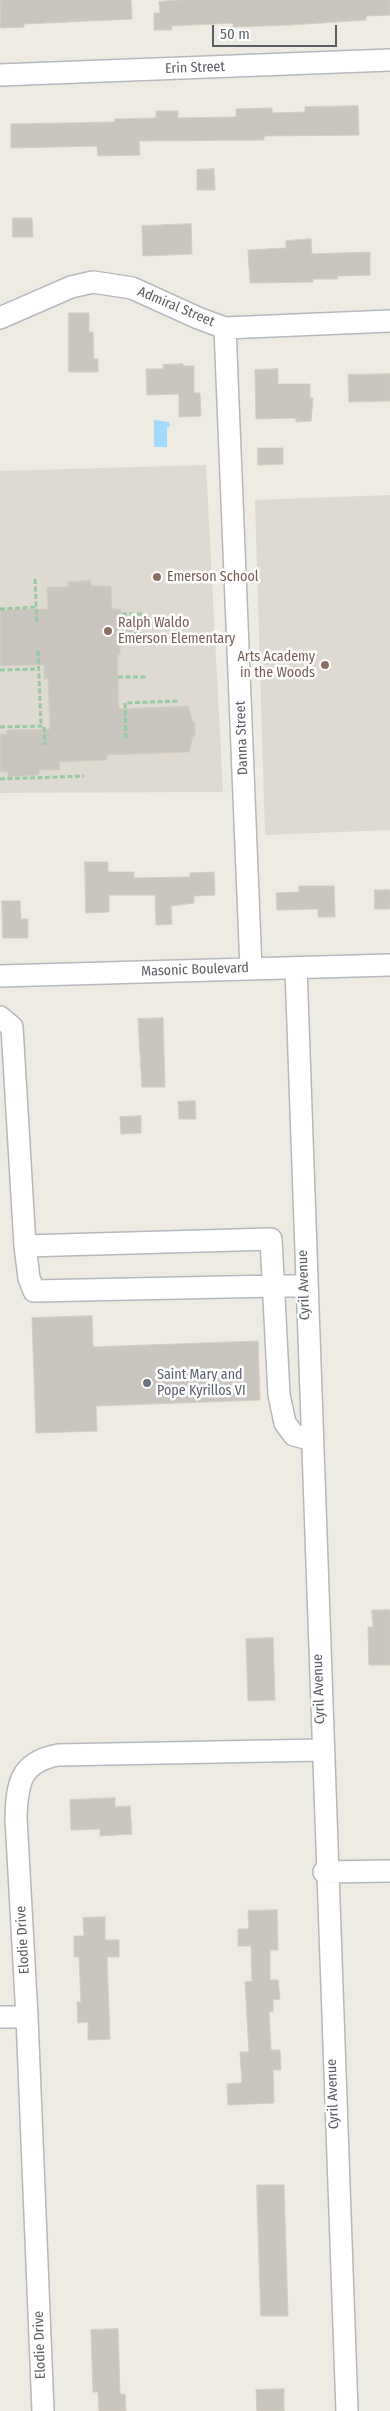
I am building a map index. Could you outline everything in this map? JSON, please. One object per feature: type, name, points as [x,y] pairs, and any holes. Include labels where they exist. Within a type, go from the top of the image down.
[{"type":"street","name":"Erin Street","points":[[0,75],[390,60]]},
{"type":"street","name":"Admiral Street","points":[[0,318],[71,286],[103,282],[132,288],[225,328],[390,321]]},
{"type":"street","name":"Danna Street","points":[[225,328],[251,969]]},
{"type":"street","name":"Masonic Boulevard","points":[[0,976],[390,965]]},
{"type":"street","name":"Cyril Avenue","points":[[296,968],[304,1286],[324,1872],[347,2411]]},
{"type":"street","points":[[0,1017],[12,1027],[25,1246],[28,1278],[34,1292],[304,1286]]},
{"type":"street","points":[[25,1246],[271,1239],[275,1286],[278,1395],[285,1423],[294,1436],[310,1439]]},
{"type":"street","name":"Elodie Drive","points":[[43,2411],[27,2016],[16,1818],[20,1779],[28,1768],[46,1757],[321,1750]]},
{"type":"street","points":[[324,1872],[390,1871]]},
{"type":"street","points":[[0,2017],[27,2016]]},
{"type":"path","points":[[35,579],[37,622]]},
{"type":"path","points":[[0,609],[36,607]]},
{"type":"path","points":[[122,614],[144,614]]},
{"type":"path","points":[[132,634],[148,634]]},
{"type":"path","points":[[38,651],[41,726],[44,726],[44,745]]},
{"type":"path","points":[[0,670],[39,669]]},
{"type":"path","points":[[118,678],[146,677]]},
{"type":"path","points":[[126,738],[125,703],[178,701]]},
{"type":"path","points":[[0,727],[41,726]]},
{"type":"path","points":[[0,779],[84,776]]},
{"type":"shaded area","name":"Ralph Waldo Emerson Elementary","points":[[206,465],[223,792],[0,793],[0,471]]},
{"type":"shaded area","name":"Arts Academy in the Woods","points":[[390,495],[390,830],[265,835],[255,500]]},
{"type":"water","points":[[154,420],[169,422],[170,427],[167,427],[167,447],[154,447]]},
{"type":"building","points":[[0,0],[131,0],[132,19],[24,24],[24,27],[1,28]]},
{"type":"building","points":[[179,0],[390,0],[390,15],[366,16],[366,20],[290,25],[233,27],[233,23],[171,26],[172,30],[154,30],[154,13],[160,13],[159,2]]},
{"type":"building","points":[[358,106],[359,135],[264,136],[264,140],[139,141],[140,155],[98,156],[97,146],[11,148],[11,124],[115,122],[115,119],[156,118],[156,111],[178,111],[178,118],[236,117],[236,109],[272,108],[272,113],[305,112],[305,107]]},
{"type":"building","points":[[214,169],[215,190],[197,190],[197,170]]},
{"type":"building","points":[[13,218],[32,218],[33,237],[13,237]]},
{"type":"building","points":[[191,224],[192,254],[143,256],[142,226]]},
{"type":"building","points":[[311,239],[312,254],[370,252],[370,275],[337,276],[338,279],[313,279],[313,282],[250,283],[248,250],[286,248],[286,241]]},
{"type":"building","points":[[69,313],[89,313],[89,332],[93,332],[94,359],[98,359],[98,372],[69,372]]},
{"type":"building","points":[[183,364],[183,366],[194,366],[194,393],[200,393],[201,416],[179,417],[179,394],[147,395],[146,369],[164,369],[163,365]]},
{"type":"building","points":[[278,369],[278,384],[310,384],[310,398],[313,398],[311,421],[296,422],[296,418],[256,419],[255,370]]},
{"type":"building","points":[[390,374],[390,401],[349,402],[348,375]]},
{"type":"building","points":[[258,448],[283,448],[283,464],[258,465]]},
{"type":"building","name":"Ralph Waldo Emerson Elementary","points":[[91,581],[91,586],[111,586],[112,609],[121,609],[122,630],[132,630],[132,646],[120,646],[120,655],[117,655],[119,709],[188,706],[193,722],[195,722],[195,736],[193,736],[189,752],[107,755],[107,760],[59,762],[60,770],[39,770],[39,775],[8,777],[8,772],[0,772],[0,734],[7,734],[6,730],[50,729],[48,679],[44,679],[44,665],[0,666],[0,610],[48,609],[47,587],[68,587],[68,582]]},
{"type":"building","points":[[85,862],[108,862],[108,872],[134,872],[134,878],[190,877],[190,873],[214,872],[215,895],[194,896],[194,903],[171,906],[172,924],[156,925],[155,895],[109,895],[109,912],[86,913]]},
{"type":"building","points":[[299,886],[334,886],[335,917],[318,917],[318,909],[277,910],[276,893],[299,892]]},
{"type":"building","points":[[375,890],[390,890],[390,909],[375,909]]},
{"type":"building","points":[[2,901],[20,901],[21,919],[28,919],[28,938],[3,938]]},
{"type":"building","points":[[163,1018],[165,1087],[142,1087],[138,1019]]},
{"type":"building","points":[[195,1101],[196,1119],[179,1119],[178,1102]]},
{"type":"building","points":[[141,1116],[141,1133],[121,1134],[120,1117]]},
{"type":"building","name":"Saint Mary and Pope Kyrillos VI","points":[[92,1316],[93,1347],[258,1341],[260,1400],[96,1406],[97,1431],[36,1433],[32,1318]]},
{"type":"building","points":[[372,1610],[390,1610],[390,1665],[369,1665],[368,1627],[373,1627]]},
{"type":"building","points":[[273,1638],[275,1700],[248,1701],[246,1639]]},
{"type":"building","points":[[115,1798],[115,1807],[130,1806],[132,1834],[100,1836],[100,1829],[71,1830],[70,1800]]},
{"type":"building","points":[[277,1910],[278,1950],[270,1950],[270,1980],[278,1980],[280,1999],[273,2000],[273,2012],[269,2012],[271,2050],[280,2050],[281,2070],[273,2070],[274,2103],[228,2105],[227,2084],[242,2083],[240,2052],[249,2052],[245,1982],[252,1981],[251,1946],[238,1946],[238,1929],[249,1929],[248,1911]]},
{"type":"building","points":[[105,1917],[105,1940],[119,1940],[119,1957],[107,1957],[110,2039],[88,2040],[88,2022],[78,2023],[77,2002],[81,2002],[79,1957],[74,1957],[74,1936],[84,1936],[83,1918]]},
{"type":"building","points":[[257,2185],[284,2185],[288,2316],[261,2316]]},
{"type":"building","points":[[118,2329],[120,2394],[125,2394],[126,2411],[99,2411],[98,2392],[93,2392],[91,2330]]},
{"type":"building","points":[[284,2389],[284,2411],[257,2411],[256,2390]]},
{"type":"place","name":"Emerson School","points":[[157,577]]},
{"type":"place","name":"Ralph Waldo Emerson Elementary","points":[[108,631]]},
{"type":"place","name":"Arts Academy in the Woods","points":[[325,665]]},
{"type":"place","name":"Saint Mary and Pope Kyrillos VI","points":[[147,1383]]}]
